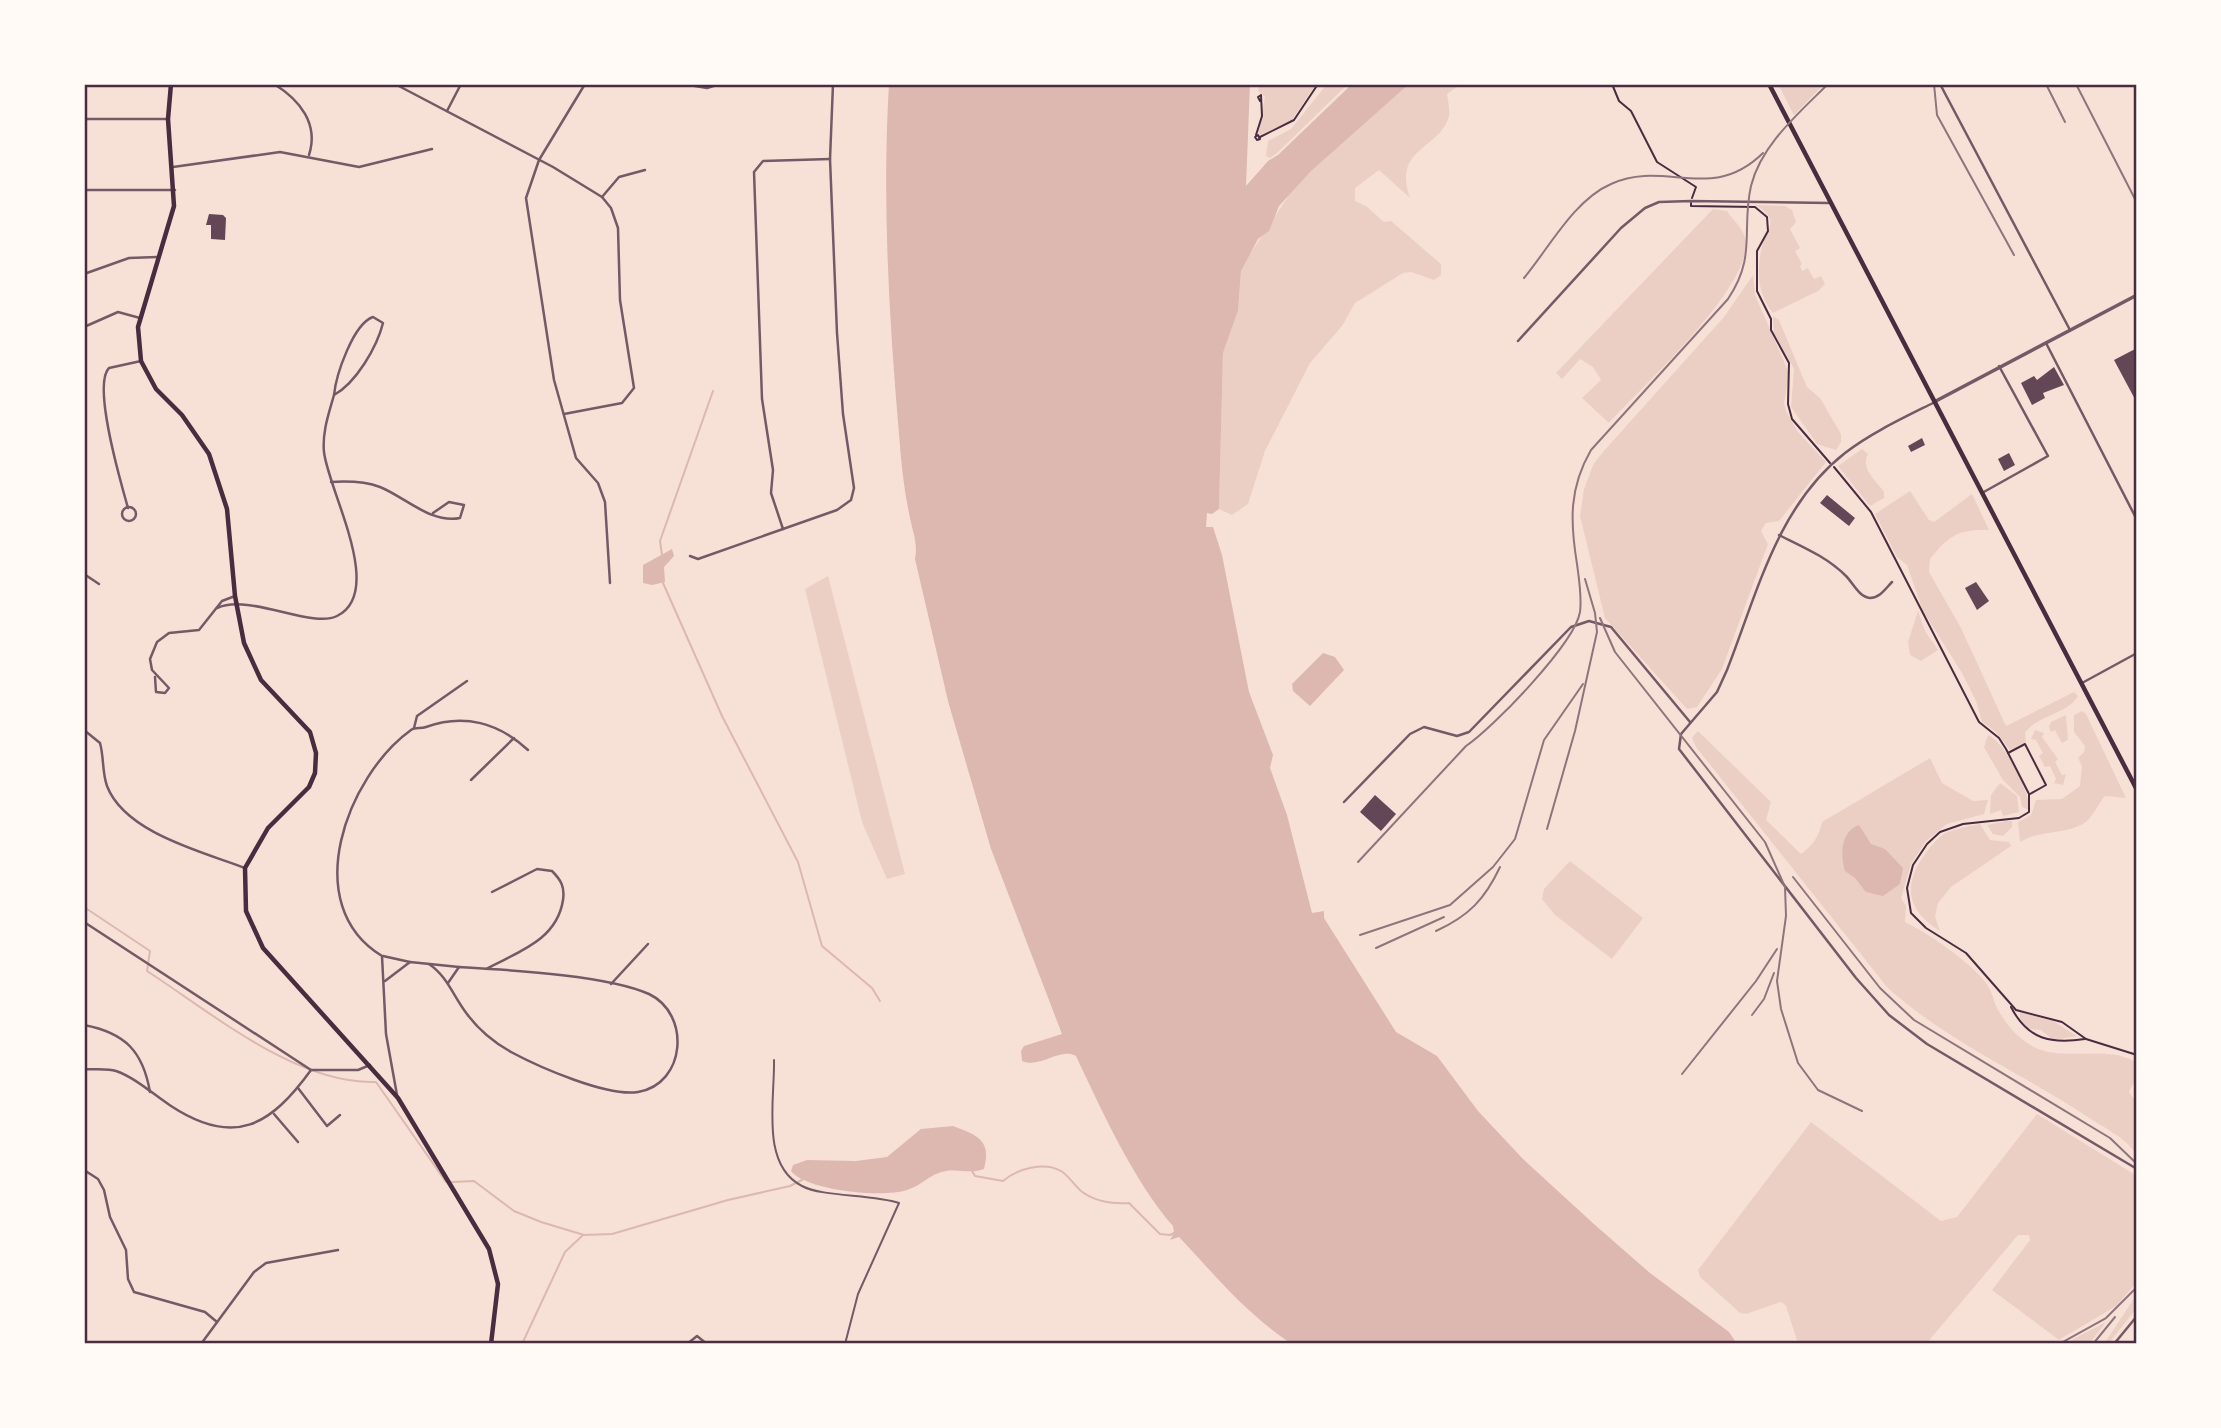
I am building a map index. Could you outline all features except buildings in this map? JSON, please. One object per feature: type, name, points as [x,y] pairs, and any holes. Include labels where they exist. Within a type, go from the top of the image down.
[{"type":"main road","points":[[171,84],[169,119],[175,190],[172,220],[140,318],[137,344],[141,360],[156,389],[192,428],[213,464],[226,509],[236,605],[244,643],[261,680],[300,718],[310,732],[316,753],[315,773],[309,787],[268,828],[245,868],[246,911],[263,948],[398,1098],[489,1249],[498,1284],[491,1344]]},
{"type":"main road","points":[[1769,84],[2137,790]]},
{"type":"street","points":[[274,84],[293,98],[311,124],[313,138],[309,155]]},
{"type":"street","points":[[395,84],[539,160],[601,197],[611,208],[618,228],[617,270],[634,388],[622,403],[564,414]]},
{"type":"street","points":[[447,111],[460,84]]},
{"type":"street","points":[[584,84],[539,160],[527,187],[526,206],[554,380],[576,458],[602,492],[610,583]]},
{"type":"street","points":[[683,84],[706,88],[720,84]]},
{"type":"street","points":[[690,556],[698,559],[847,505],[854,488],[842,401],[830,159],[833,84]]},
{"type":"street","points":[[1940,84],[2070,330]]},
{"type":"street","points":[[84,119],[169,119]]},
{"type":"street","points":[[173,167],[280,152],[309,155],[359,167],[432,149]]},
{"type":"street","points":[[783,529],[771,493],[773,470],[762,399],[754,172],[763,161],[830,159]]},
{"type":"street","points":[[601,197],[619,177],[645,170]]},
{"type":"street","points":[[84,190],[175,190]]},
{"type":"street","points":[[1518,341],[1620,228],[1645,208],[1660,202],[1691,201],[1833,203]]},
{"type":"street","points":[[84,274],[130,258],[160,257]]},
{"type":"street","points":[[2137,295],[1998,366],[1845,453],[1813,484],[1779,535],[1717,692],[1690,722],[1679,740],[1679,749],[1686,762],[1889,1015],[1927,1044],[2137,1169]]},
{"type":"street","points":[[84,327],[118,312],[140,318]]},
{"type":"street","points":[[217,608],[236,605],[330,620],[346,611],[356,592],[355,566],[349,533],[331,482],[324,451],[325,424],[348,348],[368,318],[381,319],[380,334],[373,347],[358,370],[334,395]]},
{"type":"street","points":[[2046,342],[2137,520]]},
{"type":"street","points":[[128,508],[112,450],[103,379],[109,368],[141,360]]},
{"type":"street","points":[[1982,493],[2048,456],[1998,366]]},
{"type":"street","points":[[331,482],[370,484],[416,508],[433,513],[460,518],[464,505],[449,502],[433,513]]},
{"type":"street","points":[[1779,535],[1824,558],[1845,575],[1862,595],[1871,598],[1880,595],[1892,582]]},
{"type":"street","points":[[84,574],[99,584]]},
{"type":"street","points":[[155,677],[167,685],[165,693],[156,692],[150,659],[157,642],[169,633],[199,629],[222,601],[235,596]]},
{"type":"street","points":[[1344,802],[1410,734],[1424,727],[1457,736],[1469,732],[1571,626],[1589,621],[1611,627],[1690,722]]},
{"type":"street","points":[[2082,683],[2137,653]]},
{"type":"street","points":[[429,964],[448,983],[467,1015],[510,1052],[618,1092],[645,1090],[659,1082],[674,1062],[678,1044],[677,1025],[659,1000],[648,994],[611,984],[486,969],[410,962],[382,956],[360,942],[346,918],[337,891],[340,839],[370,776],[414,728],[417,716],[467,681]]},
{"type":"street","points":[[414,728],[454,719],[488,724],[515,738],[528,750]]},
{"type":"street","points":[[84,730],[100,743],[107,785],[126,811],[164,837],[245,868]]},
{"type":"street","points":[[471,780],[515,738]]},
{"type":"street","points":[[486,969],[547,935],[561,911],[564,890],[562,883],[552,872],[537,869],[492,892]]},
{"type":"street","points":[[84,922],[311,1070],[358,1070],[370,1065]]},
{"type":"street","points":[[611,984],[648,944]]},
{"type":"street","points":[[382,956],[386,1034],[398,1098]]},
{"type":"street","points":[[385,981],[410,962]]},
{"type":"street","points":[[448,983],[459,967]]},
{"type":"street","points":[[84,1026],[111,1034],[135,1051],[145,1066],[150,1092]]},
{"type":"street","points":[[84,1069],[114,1071],[186,1115],[214,1124],[251,1126],[274,1114],[311,1070]]},
{"type":"street","points":[[298,1088],[327,1126],[340,1115]]},
{"type":"street","points":[[274,1114],[298,1142]]},
{"type":"street","points":[[84,1170],[98,1179],[104,1190],[110,1217],[126,1250],[128,1279],[134,1292],[205,1312],[217,1322]]},
{"type":"street","points":[[201,1344],[254,1272],[266,1263],[338,1250]]},
{"type":"street","points":[[2113,1344],[2137,1315]]},
{"type":"street","points":[[687,1344],[697,1336],[707,1344]]},
{"type":"lane","points":[[774,1060],[771,1140],[776,1157],[787,1172],[802,1186],[899,1203],[858,1294],[845,1344]]},
{"type":"path","points":[[1260,100],[1262,116],[1258,136],[1294,120],[1318,84]]},
{"type":"path","points":[[2008,753],[2025,744],[2038,763],[2046,785],[2029,794]]},
{"type":"path","points":[[2011,1006],[2027,1030],[2057,1043],[2086,1039]]},
{"type":"shaded area","points":[[889,84],[1250,84],[1246,186],[1268,161],[1278,155],[1352,84],[1409,84],[1311,171],[1279,206],[1269,231],[1258,239],[1241,271],[1238,311],[1223,353],[1219,509],[1212,514],[1207,513],[1206,527],[1213,527],[1222,555],[1249,692],[1273,755],[1270,768],[1287,815],[1312,913],[1324,911],[1324,918],[1396,1032],[1437,1056],[1478,1111],[1523,1159],[1650,1273],[1729,1332],[1737,1344],[1292,1344],[1246,1307],[1179,1237],[1170,1240],[1174,1233],[1173,1226],[1132,1167],[1076,1056],[1063,1054],[1036,1062],[1022,1061],[1021,1051],[1024,1046],[1062,1034],[991,849],[948,701],[915,559],[916,543],[906,497],[901,455],[890,303],[886,216]]},
{"type":"shaded area","points":[[1259,84],[1316,84],[1291,121],[1260,135],[1258,132],[1265,97],[1258,91]]},
{"type":"shaded area","points":[[1327,84],[1348,84],[1277,153],[1270,158],[1266,156],[1268,141],[1291,129]]},
{"type":"shaded area","points":[[1409,84],[1461,84],[1447,94],[1449,116],[1444,127],[1419,151],[1407,168],[1406,181],[1410,198],[1379,170],[1355,188],[1355,201],[1366,206],[1384,222],[1391,221],[1441,264],[1441,275],[1434,280],[1411,272],[1403,273],[1355,303],[1342,326],[1310,363],[1265,451],[1248,504],[1232,515],[1219,509],[1223,353],[1238,311],[1241,271],[1293,189],[1335,147]]},
{"type":"shaded area","points":[[1778,84],[1824,84],[1794,115]]},
{"type":"shaded area","points":[[1755,205],[1785,206],[1792,210],[1796,222],[1790,229],[1800,248],[1795,251],[1802,264],[1802,271],[1808,268],[1814,279],[1821,276],[1825,284],[1818,291],[1773,313],[1764,299],[1759,276],[1761,251],[1770,221],[1764,210]]},
{"type":"shaded area","points":[[1713,209],[1727,211],[1744,234],[1746,243],[1742,263],[1730,286],[1690,338],[1609,423],[1582,398],[1601,380],[1593,367],[1580,359],[1562,379],[1556,373]]},
{"type":"shaded area","points":[[1753,275],[1755,295],[1789,373],[1784,404],[1787,413],[1798,432],[1826,462],[1779,521],[1766,523],[1761,531],[1768,544],[1722,669],[1697,707],[1687,709],[1605,618],[1580,516],[1584,489],[1593,465],[1602,453],[1724,317]]},
{"type":"shaded area","points":[[1773,316],[1779,320],[1807,387],[1820,398],[1841,434],[1841,442],[1836,450],[1817,444],[1791,407],[1794,369],[1774,333]]},
{"type":"shaded area","points":[[1862,449],[1868,454],[1867,469],[1884,492],[1884,498],[1870,506],[1838,466]]},
{"type":"shaded area","points":[[1910,491],[1929,520],[1934,522],[1972,494],[1989,530],[1962,532],[1949,539],[1930,559],[1929,572],[1961,628],[2006,726],[2074,692],[2078,696],[2067,707],[2030,727],[2025,733],[2026,742],[2010,750],[1996,732],[1982,722],[1976,701],[1962,673],[1923,611],[1907,565],[1897,557],[1875,514]]},
{"type":"shaded area","points":[[672,549],[674,556],[664,567],[665,582],[652,585],[643,583],[643,565]]},
{"type":"shaded area","points":[[828,576],[905,874],[887,879],[862,822],[805,589]]},
{"type":"shaded area","points":[[1918,611],[1925,631],[1938,650],[1921,661],[1910,655],[1908,642]]},
{"type":"shaded area","points":[[1323,653],[1335,657],[1344,670],[1310,706],[1293,691],[1292,684]]},
{"type":"shaded area","points":[[2082,711],[2086,714],[2126,798],[2105,796],[2089,819],[2082,824],[2036,835],[2020,842],[2018,822],[2031,815],[2036,800],[2062,799],[2080,786],[2082,766],[2078,758],[2084,752],[2085,746],[2074,732],[2074,715]]},
{"type":"shaded area","points":[[2066,715],[2068,740],[2062,743],[2055,730],[2051,732],[2049,727],[2051,722]]},
{"type":"shaded area","points":[[2035,730],[2044,733],[2042,737],[2058,759],[2055,762],[2062,775],[2066,774],[2063,785],[2054,783],[2056,779],[2050,766],[2045,767],[2039,756],[2043,753],[2036,740],[2031,739]]},
{"type":"shaded area","points":[[1698,731],[1771,802],[1766,820],[1801,854],[1814,841],[1822,822],[1930,758],[1942,783],[1973,801],[1988,800],[1984,814],[1947,824],[1926,841],[1911,864],[1901,898],[1906,906],[1905,922],[1949,949],[1970,966],[1988,986],[2004,1019],[2028,1044],[2058,1053],[2110,1054],[2134,1061],[2137,1076],[2129,1092],[2137,1103],[2137,1156],[2128,1144],[2116,1135],[1960,1041],[1910,1007],[1887,987],[1696,747],[1692,738]]},
{"type":"shaded area","points":[[1988,735],[2009,757],[2026,792],[2029,810],[2022,807],[2020,797],[2003,780],[1984,747]]},
{"type":"shaded area","points":[[2000,783],[2017,796],[2019,812],[2003,816],[2001,810],[1990,814],[1991,795]]},
{"type":"shaded area","points":[[2012,821],[2012,827],[2003,836],[1993,834],[1987,825]]},
{"type":"shaded area","points":[[1980,824],[1990,840],[2009,842],[2011,846],[1951,887],[1938,903],[1935,917],[1940,931],[1919,914],[1914,904],[1911,884],[1914,873],[1928,850],[1945,833]]},
{"type":"shaded area","points":[[1859,825],[1871,844],[1885,849],[1903,868],[1900,884],[1883,896],[1866,892],[1855,878],[1845,871],[1843,844],[1849,832]]},
{"type":"shaded area","points":[[1570,861],[1643,918],[1612,959],[1555,915],[1542,899],[1544,889]]},
{"type":"shaded area","points":[[2020,1012],[2053,1021],[2077,1036],[2053,1040],[2041,1030],[2029,1029],[2020,1020]]},
{"type":"shaded area","points":[[2037,1114],[2137,1176],[2137,1282],[2116,1306],[2059,1340],[1992,1290],[2030,1240],[2029,1235],[2018,1235],[1926,1344],[1798,1344],[1786,1306],[1781,1302],[1746,1314],[1740,1313],[1700,1277],[1698,1270],[1811,1122],[1941,1221],[1957,1217]]},
{"type":"shaded area","points":[[953,1126],[981,1140],[986,1151],[984,1169],[941,1172],[907,1190],[881,1193],[828,1188],[812,1184],[791,1171],[793,1165],[807,1160],[856,1161],[887,1157],[921,1129]]},
{"type":"shaded area","points":[[2137,1294],[2137,1308],[2108,1344],[2104,1344]]},
{"type":"shaded area","points":[[2106,1322],[2089,1344],[2064,1344]]},
{"type":"waterway","points":[[662,555],[660,541],[713,391]]},
{"type":"waterway","points":[[663,583],[722,716],[798,862],[822,946],[872,988],[880,1001]]},
{"type":"waterway","points":[[84,907],[150,951],[147,971],[256,1043],[316,1072],[346,1080],[376,1082],[446,1182]]},
{"type":"waterway","points":[[971,1169],[975,1176],[1003,1181],[1031,1168],[1054,1168],[1064,1173],[1081,1191],[1092,1198],[1110,1203],[1129,1203],[1160,1234],[1170,1235],[1176,1232]]},
{"type":"waterway","points":[[452,1182],[474,1181],[514,1211],[584,1235],[612,1234],[728,1200],[790,1186],[802,1180]]},
{"type":"waterway","points":[[522,1344],[565,1252],[583,1235]]},
{"type":"railway","points":[[1358,862],[1466,746],[1531,684],[1575,626],[1581,600],[1573,533],[1573,505],[1584,464],[1591,450],[1728,299],[1737,284],[1745,256],[1748,202],[1756,171],[1772,143],[1828,84]]},
{"type":"railway","points":[[1934,84],[1937,115],[2014,255]]},
{"type":"railway","points":[[2046,84],[2065,122]]},
{"type":"railway","points":[[2076,84],[2137,203]]},
{"type":"railway","points":[[1524,278],[1585,201],[1611,184],[1650,176],[1706,179],[1725,176],[1744,168],[1763,153]]},
{"type":"railway","points":[[1547,829],[1575,731],[1597,632],[1595,613],[1585,579]]},
{"type":"railway","points":[[1600,618],[1615,652],[1765,842],[1785,887],[1786,916],[1777,981],[1781,1009],[1798,1063],[1818,1090],[1862,1111]]},
{"type":"railway","points":[[1360,935],[1450,905],[1493,867],[1515,839],[1544,740],[1583,684]]},
{"type":"railway","points":[[1436,931],[1467,913],[1482,897],[1500,867]]},
{"type":"railway","points":[[1793,877],[1880,988],[1914,1020],[2110,1138],[2137,1164]]},
{"type":"railway","points":[[1376,948],[1444,917]]},
{"type":"railway","points":[[1682,1074],[1756,981],[1777,949]]},
{"type":"railway","points":[[1752,1015],[1764,999],[1774,973]]},
{"type":"railway","points":[[2059,1344],[2106,1318],[2137,1287]]},
{"type":"railway","points":[[2093,1344],[2115,1317]]}]
